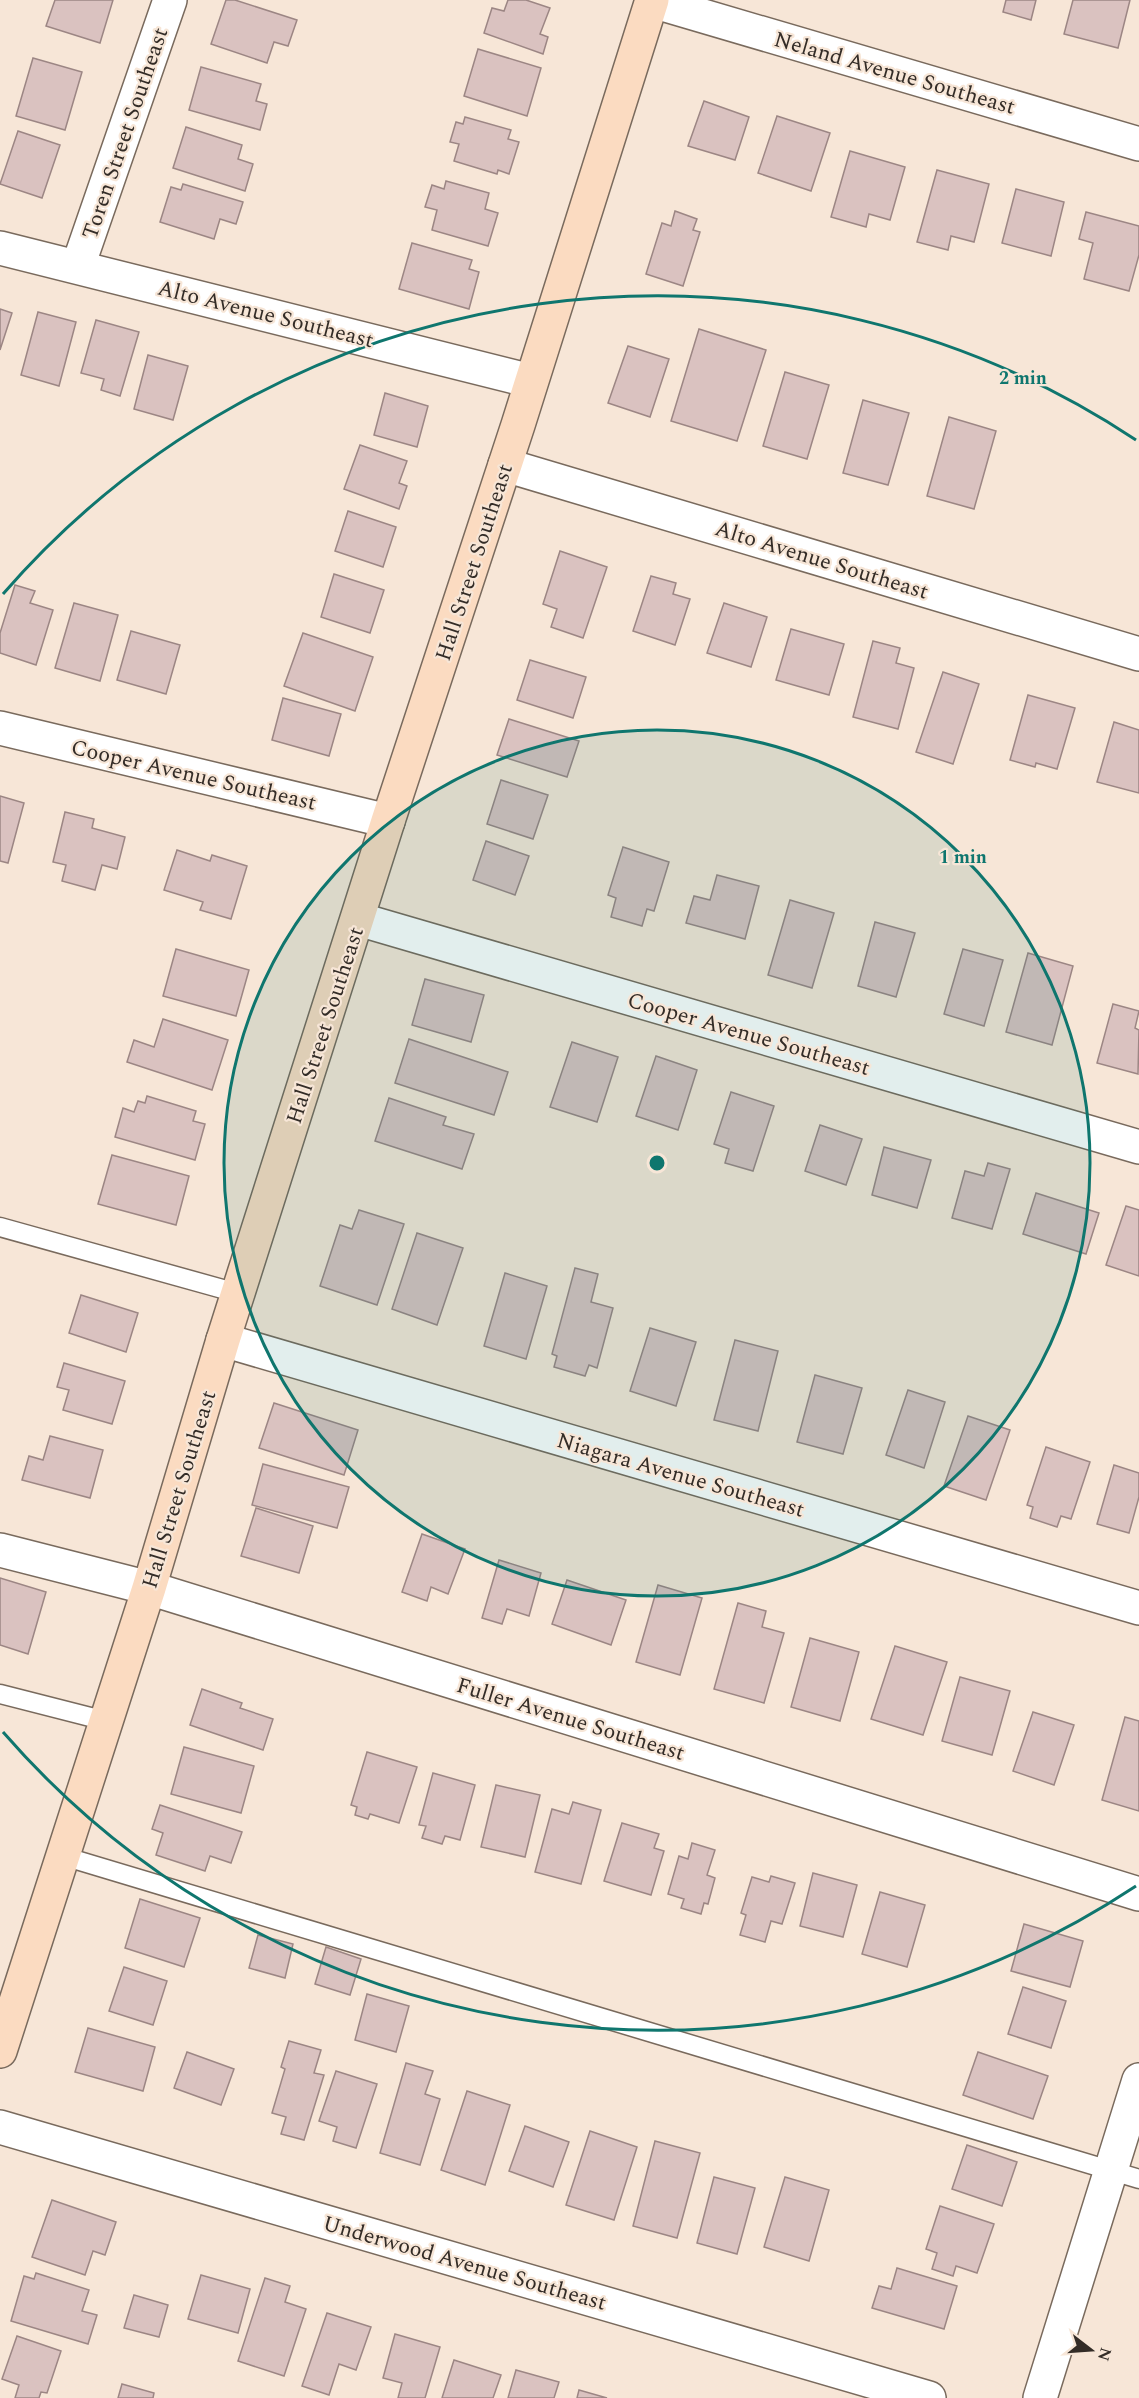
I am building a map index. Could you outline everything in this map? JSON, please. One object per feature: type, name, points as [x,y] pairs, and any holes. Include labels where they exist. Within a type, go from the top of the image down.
[{"type":"main road","name":"Hall Street Southeast","points":[[2,2040],[149,1588],[237,1293],[505,465],[652,0]]},
{"type":"street","name":"Toren Street Southeast","points":[[78,266],[170,0]]},
{"type":"street","name":"Neland Avenue Southeast","points":[[652,0],[1139,144]]},
{"type":"street","name":"Alto Avenue Southeast","points":[[0,248],[531,381]]},
{"type":"street","name":"Alto Avenue Southeast","points":[[505,465],[1139,654]]},
{"type":"street","name":"Cooper Avenue Southeast","points":[[0,728],[388,821]]},
{"type":"street","name":"Cooper Avenue Southeast","points":[[358,919],[1139,1147]]},
{"type":"street","name":"Niagara Avenue Southeast","points":[[223,1340],[1139,1608]]},
{"type":"street","name":"Fuller Avenue Southeast","points":[[0,1550],[149,1588],[1139,1894]]},
{"type":"street","points":[[1040,2398],[1125,2174],[1139,2080]]},
{"type":"street","name":"Underwood Avenue Southeast","points":[[0,2127],[929,2398]]},
{"type":"lane","points":[[0,1227],[237,1293]]},
{"type":"lane","points":[[0,1694],[106,1722]]},
{"type":"lane","points":[[63,1856],[1125,2174]]},
{"type":"building","points":[[55,0],[113,0],[100,43],[46,26]]},
{"type":"building","points":[[226,0],[235,0],[297,20],[288,46],[274,42],[267,63],[211,44]]},
{"type":"building","points":[[508,0],[526,0],[550,8],[540,34],[548,37],[543,54],[484,33],[492,8],[504,11]]},
{"type":"building","points":[[1006,0],[1036,0],[1031,20],[1003,12]]},
{"type":"building","points":[[1073,0],[1130,0],[1118,48],[1064,34]]},
{"type":"building","points":[[478,49],[541,68],[527,116],[464,96]]},
{"type":"building","points":[[33,58],[82,72],[65,130],[16,116]]},
{"type":"building","points":[[201,67],[261,84],[256,101],[267,104],[260,130],[189,110]]},
{"type":"building","points":[[704,101],[749,117],[735,160],[688,146]]},
{"type":"building","points":[[777,116],[830,133],[811,191],[758,173]]},
{"type":"building","points":[[465,117],[511,130],[508,139],[519,142],[509,174],[498,170],[497,174],[454,161],[459,144],[450,142],[456,122],[463,124]]},
{"type":"building","points":[[186,127],[242,145],[238,159],[253,164],[245,191],[173,168]]},
{"type":"building","points":[[18,131],[60,145],[42,198],[0,184]]},
{"type":"building","points":[[850,151],[905,167],[890,220],[869,214],[866,227],[831,217]]},
{"type":"building","points":[[937,170],[989,184],[974,242],[951,236],[948,250],[917,242]]},
{"type":"building","points":[[446,181],[489,193],[485,209],[498,213],[488,246],[432,230],[437,210],[425,207],[432,185],[444,189]]},
{"type":"building","points":[[183,184],[243,202],[236,224],[220,219],[214,239],[160,222],[171,187],[181,190]]},
{"type":"building","points":[[1016,189],[1064,202],[1051,256],[1002,243]]},
{"type":"building","points":[[675,211],[697,219],[693,230],[700,232],[683,286],[646,274],[662,223],[671,226]]},
{"type":"building","points":[[1086,212],[1139,226],[1139,255],[1129,291],[1084,279],[1093,243],[1079,239]]},
{"type":"building","points":[[412,243],[472,260],[469,269],[479,272],[469,309],[399,289]]},
{"type":"building","points":[[0,309],[12,313],[0,350]]},
{"type":"building","points":[[38,312],[76,322],[59,386],[21,375]]},
{"type":"building","points":[[96,320],[139,332],[120,396],[101,390],[104,379],[81,373]]},
{"type":"building","points":[[699,329],[766,350],[737,441],[671,421]]},
{"type":"building","points":[[628,346],[669,359],[650,417],[608,403]]},
{"type":"building","points":[[148,355],[188,366],[173,420],[134,409]]},
{"type":"building","points":[[785,372],[829,385],[807,459],[763,446]]},
{"type":"building","points":[[385,393],[428,406],[417,447],[374,435]]},
{"type":"building","points":[[863,400],[909,413],[888,485],[843,473]]},
{"type":"building","points":[[949,417],[996,431],[974,509],[927,496]]},
{"type":"building","points":[[360,445],[407,461],[399,483],[407,486],[399,509],[344,489]]},
{"type":"building","points":[[348,511],[396,527],[383,567],[335,551]]},
{"type":"building","points":[[560,551],[607,567],[583,638],[551,627],[557,609],[543,604]]},
{"type":"building","points":[[334,574],[384,590],[370,633],[321,617]]},
{"type":"building","points":[[651,576],[676,583],[673,594],[690,599],[675,645],[633,631]]},
{"type":"building","points":[[15,585],[35,591],[30,603],[53,610],[36,665],[0,653],[0,633]]},
{"type":"building","points":[[74,603],[118,615],[100,681],[55,668]]},
{"type":"building","points":[[724,603],[767,617],[751,667],[707,653]]},
{"type":"building","points":[[791,629],[844,644],[829,695],[776,680]]},
{"type":"building","points":[[131,631],[180,645],[166,694],[117,680]]},
{"type":"building","points":[[303,633],[373,657],[355,711],[284,686]]},
{"type":"building","points":[[873,641],[900,648],[896,663],[914,668],[898,729],[853,717]]},
{"type":"building","points":[[530,660],[586,677],[573,718],[517,700]]},
{"type":"building","points":[[943,672],[979,684],[953,764],[916,752]]},
{"type":"building","points":[[1028,695],[1075,708],[1057,769],[1036,763],[1035,767],[1010,760]]},
{"type":"building","points":[[283,698],[341,714],[329,756],[272,740]]},
{"type":"building","points":[[509,719],[579,741],[567,777],[497,755]]},
{"type":"building","points":[[1114,722],[1139,730],[1139,793],[1097,782]]},
{"type":"building","points":[[501,780],[548,795],[533,839],[487,824]]},
{"type":"building","points":[[0,796],[24,803],[8,863],[0,861]]},
{"type":"building","points":[[65,812],[94,819],[92,828],[125,837],[117,869],[102,865],[95,890],[62,881],[66,865],[53,862]]},
{"type":"building","points":[[486,841],[529,856],[515,895],[473,880]]},
{"type":"building","points":[[623,847],[669,862],[654,911],[647,909],[642,926],[611,917],[616,898],[608,895]]},
{"type":"building","points":[[177,850],[210,861],[212,855],[247,866],[231,919],[200,910],[203,902],[164,890]]},
{"type":"building","points":[[717,875],[759,886],[745,939],[686,923],[694,896],[710,900]]},
{"type":"building","points":[[790,900],[834,913],[812,988],[768,975]]},
{"type":"building","points":[[875,922],[915,933],[896,997],[858,986]]},
{"type":"building","points":[[176,949],[249,970],[236,1016],[163,996]]},
{"type":"building","points":[[963,949],[1003,960],[984,1026],[944,1014]]},
{"type":"building","points":[[1028,953],[1073,966],[1052,1045],[1006,1032]]},
{"type":"building","points":[[425,979],[484,995],[471,1042],[412,1025]]},
{"type":"building","points":[[1113,1004],[1139,1011],[1135,1028],[1139,1030],[1138,1074],[1097,1063]]},
{"type":"building","points":[[163,1019],[228,1040],[212,1090],[127,1062],[134,1040],[154,1047]]},
{"type":"building","points":[[409,1039],[508,1072],[494,1115],[395,1083]]},
{"type":"building","points":[[572,1042],[618,1057],[597,1122],[550,1107]]},
{"type":"building","points":[[656,1056],[697,1070],[678,1130],[636,1116]]},
{"type":"building","points":[[731,1092],[774,1106],[753,1171],[725,1163],[729,1149],[714,1144]]},
{"type":"building","points":[[147,1096],[196,1111],[193,1121],[205,1124],[195,1160],[115,1137],[123,1108],[134,1112],[138,1101],[145,1103]]},
{"type":"building","points":[[389,1098],[446,1117],[443,1125],[474,1134],[462,1169],[375,1141]]},
{"type":"building","points":[[820,1125],[862,1139],[846,1185],[805,1171]]},
{"type":"building","points":[[884,1147],[931,1160],[917,1208],[872,1195]]},
{"type":"building","points":[[112,1155],[189,1176],[176,1225],[98,1204]]},
{"type":"building","points":[[988,1163],[1010,1169],[992,1229],[952,1218],[965,1171],[984,1176]]},
{"type":"building","points":[[1036,1193],[1099,1213],[1086,1254],[1023,1234]]},
{"type":"building","points":[[1126,1206],[1139,1210],[1139,1276],[1106,1265]]},
{"type":"building","points":[[359,1210],[404,1224],[377,1305],[320,1286],[340,1225],[352,1229]]},
{"type":"building","points":[[417,1233],[463,1248],[437,1325],[392,1309]]},
{"type":"building","points":[[575,1268],[598,1274],[591,1302],[613,1308],[597,1368],[589,1365],[585,1376],[554,1367],[557,1356],[552,1354]]},
{"type":"building","points":[[505,1273],[547,1286],[526,1359],[484,1346]]},
{"type":"building","points":[[81,1295],[138,1313],[126,1352],[69,1333]]},
{"type":"building","points":[[650,1328],[696,1342],[676,1406],[630,1391]]},
{"type":"building","points":[[735,1340],[778,1351],[758,1431],[714,1420]]},
{"type":"building","points":[[64,1363],[125,1381],[112,1424],[63,1410],[69,1390],[57,1387]]},
{"type":"building","points":[[815,1375],[862,1388],[843,1454],[797,1442]]},
{"type":"building","points":[[908,1390],[945,1402],[924,1468],[886,1455]]},
{"type":"building","points":[[274,1403],[358,1430],[344,1475],[259,1448]]},
{"type":"building","points":[[968,1416],[1010,1430],[986,1500],[944,1486]]},
{"type":"building","points":[[50,1436],[103,1450],[90,1498],[22,1480],[29,1456],[43,1460]]},
{"type":"building","points":[[1046,1447],[1090,1462],[1071,1519],[1061,1516],[1057,1527],[1030,1518],[1033,1507],[1027,1505]]},
{"type":"building","points":[[263,1464],[349,1487],[337,1528],[252,1505]]},
{"type":"building","points":[[1114,1465],[1139,1473],[1139,1497],[1129,1533],[1097,1524]]},
{"type":"building","points":[[256,1508],[313,1526],[299,1573],[241,1556]]},
{"type":"building","points":[[422,1534],[465,1549],[448,1594],[431,1587],[427,1601],[402,1592]]},
{"type":"building","points":[[499,1560],[541,1573],[529,1616],[507,1609],[502,1624],[482,1618]]},
{"type":"building","points":[[0,1578],[46,1592],[28,1654],[0,1645]]},
{"type":"building","points":[[567,1580],[626,1600],[611,1645],[552,1624]]},
{"type":"building","points":[[658,1585],[702,1598],[680,1675],[636,1662]]},
{"type":"building","points":[[738,1603],[766,1611],[762,1627],[784,1633],[764,1703],[714,1689]]},
{"type":"building","points":[[810,1638],[859,1652],[840,1721],[791,1707]]},
{"type":"building","points":[[895,1646],[947,1662],[923,1735],[871,1719]]},
{"type":"building","points":[[960,1677],[1010,1691],[992,1755],[942,1741]]},
{"type":"building","points":[[202,1689],[242,1703],[240,1708],[273,1719],[263,1750],[190,1725]]},
{"type":"building","points":[[1033,1712],[1074,1725],[1054,1785],[1013,1771]]},
{"type":"building","points":[[1125,1717],[1139,1721],[1139,1811],[1102,1800]]},
{"type":"building","points":[[184,1747],[254,1766],[241,1813],[171,1794]]},
{"type":"building","points":[[367,1752],[417,1767],[399,1823],[370,1814],[368,1819],[355,1815],[357,1807],[351,1805]]},
{"type":"building","points":[[433,1773],[475,1785],[460,1840],[445,1836],[442,1844],[422,1838],[426,1826],[419,1825]]},
{"type":"building","points":[[496,1785],[540,1795],[525,1857],[481,1847]]},
{"type":"building","points":[[573,1802],[601,1810],[581,1884],[535,1872],[552,1809],[569,1814]]},
{"type":"building","points":[[160,1805],[242,1832],[231,1863],[210,1856],[205,1871],[156,1855],[163,1833],[152,1829]]},
{"type":"building","points":[[622,1823],[659,1834],[654,1848],[664,1851],[651,1895],[604,1881]]},
{"type":"building","points":[[692,1843],[715,1850],[707,1875],[715,1878],[708,1904],[704,1903],[701,1914],[681,1908],[684,1899],[668,1894],[679,1856],[688,1859]]},
{"type":"building","points":[[813,1873],[857,1885],[843,1937],[800,1926]]},
{"type":"building","points":[[771,1876],[795,1883],[782,1924],[771,1921],[765,1942],[740,1935],[746,1915],[741,1913],[752,1877],[769,1882]]},
{"type":"building","points":[[880,1892],[925,1905],[907,1967],[862,1954]]},
{"type":"building","points":[[140,1899],[200,1918],[184,1967],[125,1948]]},
{"type":"building","points":[[1024,1924],[1083,1941],[1070,1987],[1011,1971]]},
{"type":"building","points":[[258,1935],[293,1944],[285,1978],[249,1968]]},
{"type":"building","points":[[326,1947],[361,1959],[350,1995],[315,1984]]},
{"type":"building","points":[[124,1967],[167,1981],[153,2025],[109,2011]]},
{"type":"building","points":[[1023,1987],[1066,2001],[1051,2048],[1008,2034]]},
{"type":"building","points":[[367,1994],[409,2006],[396,2052],[355,2040]]},
{"type":"building","points":[[88,2028],[155,2047],[143,2091],[75,2072]]},
{"type":"building","points":[[289,2041],[321,2050],[314,2073],[324,2075],[304,2140],[281,2134],[286,2117],[272,2113],[285,2069],[281,2067]]},
{"type":"building","points":[[187,2052],[234,2069],[221,2105],[174,2088]]},
{"type":"building","points":[[978,2052],[1048,2076],[1033,2119],[963,2095]]},
{"type":"building","points":[[406,2063],[433,2071],[425,2094],[440,2099],[420,2165],[380,2153]]},
{"type":"building","points":[[336,2071],[377,2084],[356,2148],[333,2141],[337,2127],[319,2121]]},
{"type":"building","points":[[467,2091],[510,2105],[485,2185],[441,2170]]},
{"type":"building","points":[[525,2126],[569,2142],[553,2187],[509,2171]]},
{"type":"building","points":[[590,2131],[637,2147],[614,2220],[566,2205]]},
{"type":"building","points":[[655,2141],[700,2153],[677,2238],[633,2226]]},
{"type":"building","points":[[967,2145],[1017,2162],[1002,2206],[952,2189]]},
{"type":"building","points":[[714,2177],[755,2188],[737,2254],[697,2243]]},
{"type":"building","points":[[785,2177],[829,2190],[809,2261],[764,2247]]},
{"type":"building","points":[[52,2200],[116,2222],[105,2255],[93,2251],[85,2275],[32,2257]]},
{"type":"building","points":[[940,2206],[994,2224],[977,2273],[956,2266],[953,2276],[932,2269],[937,2253],[926,2249]]},
{"type":"building","points":[[897,2268],[957,2286],[944,2329],[872,2308],[879,2286],[891,2289]]},
{"type":"building","points":[[36,2273],[89,2290],[82,2311],[97,2315],[88,2344],[11,2321],[24,2276],[34,2279]]},
{"type":"building","points":[[201,2275],[250,2289],[238,2333],[188,2319]]},
{"type":"building","points":[[265,2278],[290,2286],[285,2302],[306,2309],[284,2376],[238,2361]]},
{"type":"building","points":[[134,2295],[168,2305],[159,2337],[124,2328]]},
{"type":"building","points":[[327,2313],[371,2327],[356,2370],[339,2364],[329,2395],[302,2386]]},
{"type":"building","points":[[395,2334],[440,2347],[425,2398],[398,2398],[402,2383],[383,2378]]},
{"type":"building","points":[[17,2336],[61,2351],[47,2393],[41,2392],[39,2398],[15,2398],[19,2385],[2,2379]]},
{"type":"building","points":[[454,2360],[501,2375],[493,2398],[442,2398]]},
{"type":"building","points":[[516,2370],[559,2382],[554,2398],[508,2398]]},
{"type":"building","points":[[122,2384],[154,2393],[153,2398],[118,2398]]},
{"type":"building","points":[[579,2390],[607,2398],[577,2398]]}]
